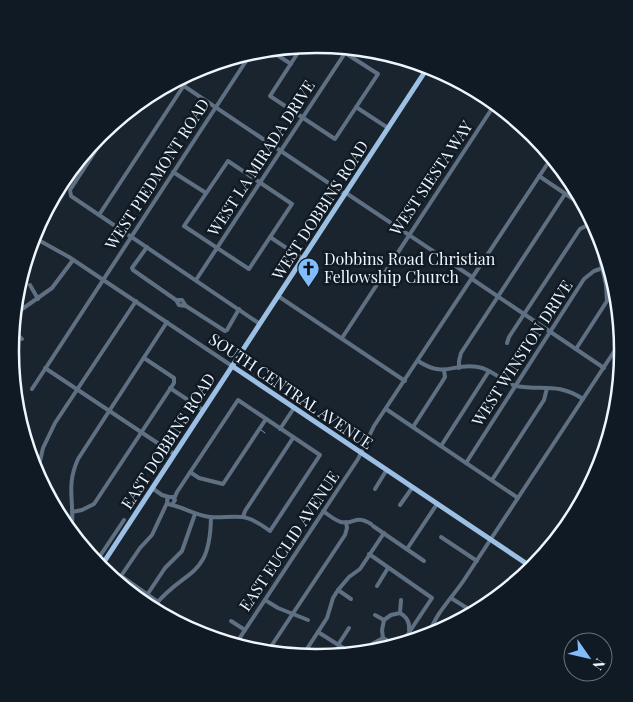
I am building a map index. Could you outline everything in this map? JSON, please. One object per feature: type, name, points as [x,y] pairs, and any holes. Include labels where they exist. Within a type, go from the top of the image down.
[{"type":"main road","name":"WEST DOBBINS ROAD","points":[[232,366],[424,74]]},
{"type":"main road","name":"SOUTH CENTRAL AVENUE","points":[[232,366],[526,563]]},
{"type":"main road","name":"EAST DOBBINS ROAD","points":[[104,560],[123,527],[152,488],[232,366]]},
{"type":"street","points":[[297,54],[270,96],[335,139],[378,74],[351,56]]},
{"type":"street","name":"WEST LA MIRADA DRIVE","points":[[196,280],[344,55]]},
{"type":"street","points":[[279,56],[291,64]]},
{"type":"street","name":"WEST PIEDMONT ROAD","points":[[32,389],[246,62]]},
{"type":"street","points":[[99,215],[184,86],[409,234],[604,368]]},
{"type":"street","points":[[356,107],[388,128]]},
{"type":"street","name":"WEST SIESTA WAY","points":[[342,338],[491,110]]},
{"type":"street","points":[[92,156],[69,193],[260,324]]},
{"type":"street","points":[[228,160],[260,182],[292,204],[249,269],[184,226],[228,160]]},
{"type":"street","name":"EAST EUCLID AVENUE","points":[[239,639],[361,454],[370,432],[547,164]]},
{"type":"street","points":[[173,172],[206,193]]},
{"type":"street","points":[[539,176],[571,198]]},
{"type":"street","points":[[460,368],[458,361],[461,353],[566,194]]},
{"type":"street","points":[[507,343],[580,229],[587,226]]},
{"type":"street","points":[[270,237],[303,259]]},
{"type":"street","name":"SOUTH CENTRAL AVENUE","points":[[40,240],[103,279],[232,366]]},
{"type":"street","points":[[147,248],[132,268],[134,272],[176,300],[179,305],[186,306],[222,331],[227,330],[239,309]]},
{"type":"street","points":[[21,310],[37,300],[57,283],[73,260]]},
{"type":"street","name":"WEST WINSTON DRIVE","points":[[466,463],[586,277],[594,271],[602,269]]},
{"type":"street","points":[[576,349],[607,301],[605,279]]},
{"type":"street","points":[[30,285],[40,306]]},
{"type":"street","points":[[278,296],[405,381]]},
{"type":"street","points":[[40,461],[47,438],[55,423],[136,301]]},
{"type":"street","points":[[72,520],[70,487],[78,459],[168,322]]},
{"type":"street","points":[[434,624],[614,352]]},
{"type":"street","points":[[72,512],[82,510],[94,504],[175,380],[144,358]]},
{"type":"street","points":[[418,361],[429,368],[444,370],[478,367],[517,386],[569,391],[583,399]]},
{"type":"street","points":[[45,368],[174,454]]},
{"type":"street","points":[[413,427],[445,377],[444,370]]},
{"type":"street","points":[[441,446],[489,371]]},
{"type":"street","points":[[170,388],[203,410]]},
{"type":"street","points":[[492,480],[544,400],[547,388]]},
{"type":"street","points":[[151,599],[122,576],[140,548],[152,535],[164,511],[169,504],[172,498],[238,400],[320,454],[270,531],[243,517],[211,517],[195,514],[179,506],[169,504],[162,495],[152,488]]},
{"type":"street","points":[[280,429],[294,408]]},
{"type":"street","points":[[386,408],[518,498]]},
{"type":"street","points":[[190,472],[199,478],[223,484],[266,419]]},
{"type":"street","points":[[243,517],[245,511],[293,438]]},
{"type":"street","points":[[375,489],[386,471]]},
{"type":"street","points":[[400,505],[412,488]]},
{"type":"street","points":[[162,495],[172,498],[179,506]]},
{"type":"street","points":[[169,504],[172,498]]},
{"type":"street","points":[[407,549],[437,504]]},
{"type":"street","points":[[323,511],[336,520],[346,522],[359,517],[424,560]]},
{"type":"street","points":[[147,595],[165,568],[182,551],[195,514]]},
{"type":"street","points":[[157,603],[202,563],[209,546],[211,517]]},
{"type":"street","name":"EAST DOBBINS ROAD","points":[[101,556],[123,527],[124,520]]},
{"type":"street","points":[[272,645],[345,534],[346,522]]},
{"type":"street","points":[[307,649],[327,618],[338,590],[348,577],[360,569],[384,533]]},
{"type":"street","points":[[441,537],[476,561]]},
{"type":"street","points":[[369,554],[432,598],[407,635]]},
{"type":"street","points":[[377,586],[388,568]]},
{"type":"street","points":[[338,590],[351,599]]},
{"type":"street","points":[[451,598],[467,608]]},
{"type":"street","points":[[265,600],[278,608],[308,620]]},
{"type":"street","points":[[400,613],[401,600]]},
{"type":"street","points":[[384,620],[400,613],[406,616],[409,632]]},
{"type":"street","points":[[375,615],[384,620]]},
{"type":"street","points":[[383,638],[384,620]]},
{"type":"street","points":[[231,621],[245,630]]},
{"type":"street","points":[[338,644],[349,628]]},
{"type":"street","points":[[318,632],[343,647]]},
{"type":"street","points":[[383,638],[388,640]]},
{"type":"street","points":[[373,643],[383,638]]},
{"type":"green space","points":[[65,193],[66,194],[48,220]]},
{"type":"waterway","points":[[261,430],[265,433]]},
{"type":"place","name":"Dobbins Road Christian Fellowship Church","points":[[308,287]]}]
